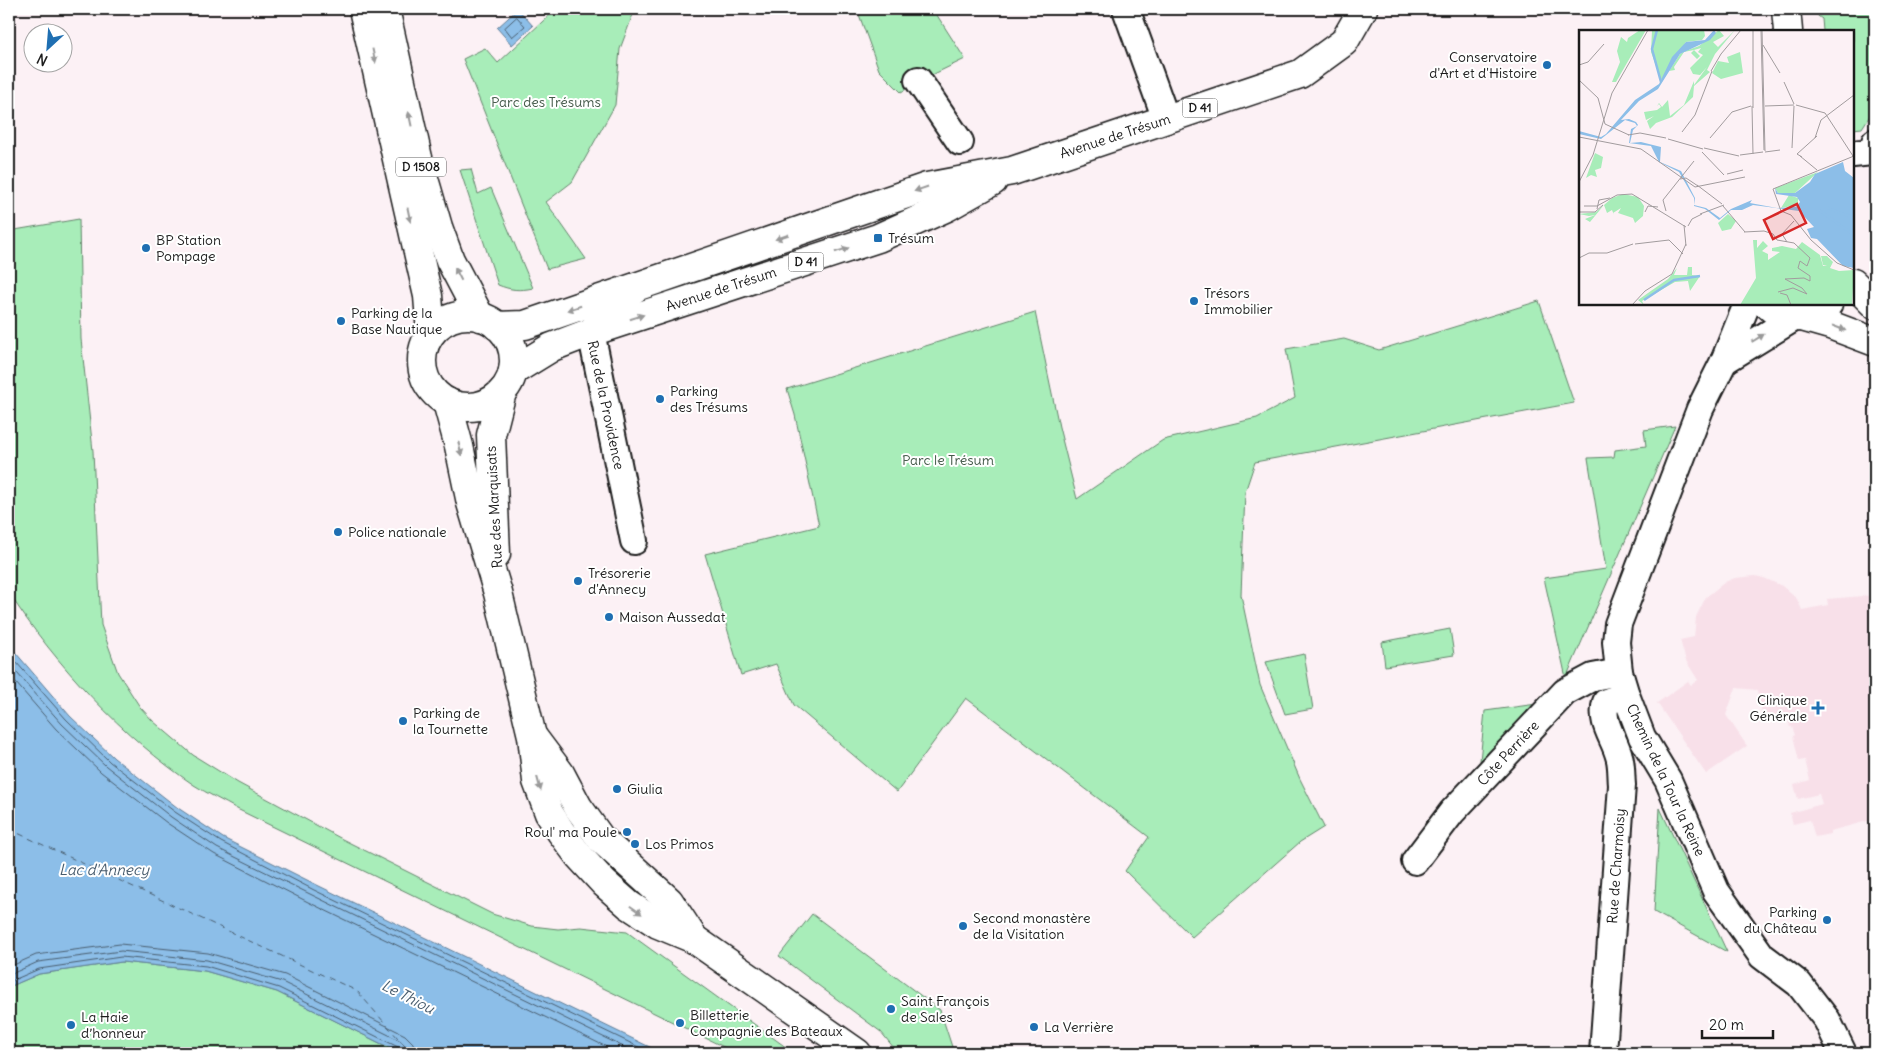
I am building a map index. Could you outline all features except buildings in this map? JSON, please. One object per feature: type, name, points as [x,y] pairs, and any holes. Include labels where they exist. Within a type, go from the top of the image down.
[{"type":"main road","name":"D 1508","points":[[363,9],[428,296],[431,333]]},
{"type":"main road","name":"D 1508","points":[[385,9],[418,158],[438,227],[450,260],[489,321]]},
{"type":"main road","name":"Avenue de Trésum","points":[[489,321],[525,325],[927,187],[1012,170],[1300,74],[1344,42],[1363,9]]},
{"type":"main road","points":[[1786,9],[1788,30]]},
{"type":"main road","name":"Avenue de Trésum","points":[[507,381],[552,347],[591,332],[878,238],[947,207],[1012,170]]},
{"type":"main road","points":[[1854,284],[1875,305]]},
{"type":"main road","points":[[1768,305],[1781,315],[1830,324],[1875,342]]},
{"type":"main road","points":[[1798,317],[1810,316],[1827,305]]},
{"type":"main road","points":[[472,315],[489,321],[508,339],[511,346],[514,362],[507,381],[494,399],[476,406],[466,407],[447,402],[429,386],[424,373],[422,353],[431,333],[438,326],[453,317],[472,315]]},
{"type":"main road","name":"Rue des Marquisats","points":[[498,592],[491,435],[507,381]]},
{"type":"main road","name":"Rue des Marquisats","points":[[447,402],[459,446],[471,503],[498,592],[532,736],[560,773],[578,807],[601,839],[669,900],[694,939],[857,1053]]},
{"type":"street","points":[[1126,9],[1166,119]]},
{"type":"street","points":[[918,80],[960,142]]},
{"type":"street","name":"Rue de la Providence","points":[[634,541],[591,332],[607,310],[637,287]]},
{"type":"street","name":"Chemin de la Tour la Reine","points":[[1747,305],[1724,361],[1700,409],[1618,624],[1616,642],[1622,684],[1642,737],[1668,780],[1716,891],[1762,956],[1799,984],[1828,1020],[1843,1053]]},
{"type":"street","points":[[1724,361],[1756,340],[1798,317]]},
{"type":"street","name":"Côte Perrière","points":[[1416,861],[1452,812],[1565,692],[1593,677],[1622,684]]},
{"type":"street","name":"Rue de Charmoisy","points":[[1603,1053],[1622,785],[1620,757],[1606,726],[1604,712],[1606,702],[1622,684]]},
{"type":"shaded area","name":"Clinique Générale","points":[[1755,576],[1782,586],[1797,599],[1802,610],[1828,605],[1827,599],[1875,595],[1875,819],[1815,837],[1810,820],[1793,824],[1790,813],[1822,804],[1819,794],[1798,799],[1794,785],[1810,780],[1805,760],[1799,761],[1793,736],[1795,735],[1792,727],[1790,727],[1787,716],[1774,720],[1762,713],[1757,690],[1736,688],[1726,715],[1747,746],[1706,774],[1657,703],[1688,681],[1691,685],[1698,680],[1686,661],[1680,640],[1694,637],[1696,617],[1706,597],[1725,582],[1735,578]]},
{"type":"green space","name":"Parc des Trésums","points":[[556,9],[635,9],[620,49],[615,105],[572,182],[546,202],[586,259],[547,269],[463,59],[485,48],[498,63]]},
{"type":"green space","points":[[857,9],[933,9],[965,59],[901,92],[879,70]]},
{"type":"green space","points":[[1817,9],[1875,9],[1875,103],[1873,111],[1862,128],[1854,129],[1854,30],[1823,30],[1822,19],[1818,16]]},
{"type":"green space","points":[[471,169],[478,194],[491,188],[533,288],[515,290],[498,285],[460,170]]},
{"type":"green space","points":[[79,219],[81,339],[93,451],[101,625],[118,673],[140,707],[153,721],[193,755],[238,783],[342,839],[492,914],[532,926],[558,929],[581,927],[627,932],[794,1053],[736,1053],[237,809],[199,788],[142,745],[92,698],[69,672],[47,646],[9,593],[9,231]]},
{"type":"green space","name":"Parc le Trésum","points":[[1539,301],[1574,403],[1255,462],[1245,492],[1241,595],[1260,685],[1300,779],[1324,827],[1300,842],[1192,937],[1125,871],[1149,837],[966,698],[897,792],[794,705],[776,664],[741,675],[705,554],[819,526],[795,415],[787,389],[1035,312],[1059,427],[1077,499],[1163,440],[1257,418],[1295,398],[1286,349],[1344,339],[1379,350]]},
{"type":"green space","points":[[1675,426],[1566,678],[1544,578],[1606,569],[1588,458],[1614,457],[1615,450],[1646,446],[1644,430]]},
{"type":"green space","points":[[1450,629],[1454,655],[1385,666],[1382,642]]},
{"type":"green space","points":[[1304,654],[1313,709],[1285,714],[1266,662]]},
{"type":"green space","points":[[1537,704],[1480,761],[1485,711]]},
{"type":"green space","points":[[1660,808],[1727,952],[1654,912]]},
{"type":"green space","points":[[812,914],[940,1010],[954,1053],[898,1053],[881,1032],[779,956]]},
{"type":"green space","points":[[122,962],[205,971],[277,992],[400,1053],[9,1053],[9,987],[39,974]]},
{"type":"water","points":[[518,9],[533,26],[512,45],[497,28]]},
{"type":"water","name":"Lac d'Annecy","points":[[9,645],[70,716],[114,758],[178,808],[223,838],[662,1053],[400,1053],[277,992],[205,971],[122,962],[39,974],[9,987]]},
{"type":"ferry route","points":[[9,829],[357,991],[411,1053]]},
{"type":"place","name":"Conservatoire d'Art et d'Histoire","points":[[1547,65]]},
{"type":"place","name":"Trésum","points":[[878,238]]},
{"type":"place","name":"BP Station Pompage","points":[[146,248]]},
{"type":"place","name":"Trésors Immobilier","points":[[1194,301]]},
{"type":"place","name":"Parking de la Base Nautique","points":[[341,321]]},
{"type":"place","name":"Parking des Trésums","points":[[660,399]]},
{"type":"place","name":"Police nationale","points":[[338,532]]},
{"type":"place","name":"Trésorerie d'Annecy","points":[[578,581]]},
{"type":"place","name":"Maison Aussedat","points":[[609,617]]},
{"type":"place","name":"Clinique Générale","points":[[1818,708]]},
{"type":"place","name":"Parking de la Tournette","points":[[403,721]]},
{"type":"place","name":"Giulia","points":[[617,789]]},
{"type":"place","name":"Roul' ma Poule","points":[[627,832]]},
{"type":"place","name":"Los Primos","points":[[635,844]]},
{"type":"place","name":"Parking du Château","points":[[1827,920]]},
{"type":"place","name":"Second monastère de la Visitation","points":[[963,926]]},
{"type":"place","name":"Saint François de Sales","points":[[891,1009]]},
{"type":"place","name":"Billetterie Compagnie des Bateaux","points":[[680,1023]]},
{"type":"place","name":"La Haie d’honneur","points":[[71,1025]]},
{"type":"place","name":"La Verrière","points":[[1034,1027]]},
{"type":"water label","name":"Le Thiou","points":[[408,997]]}]
